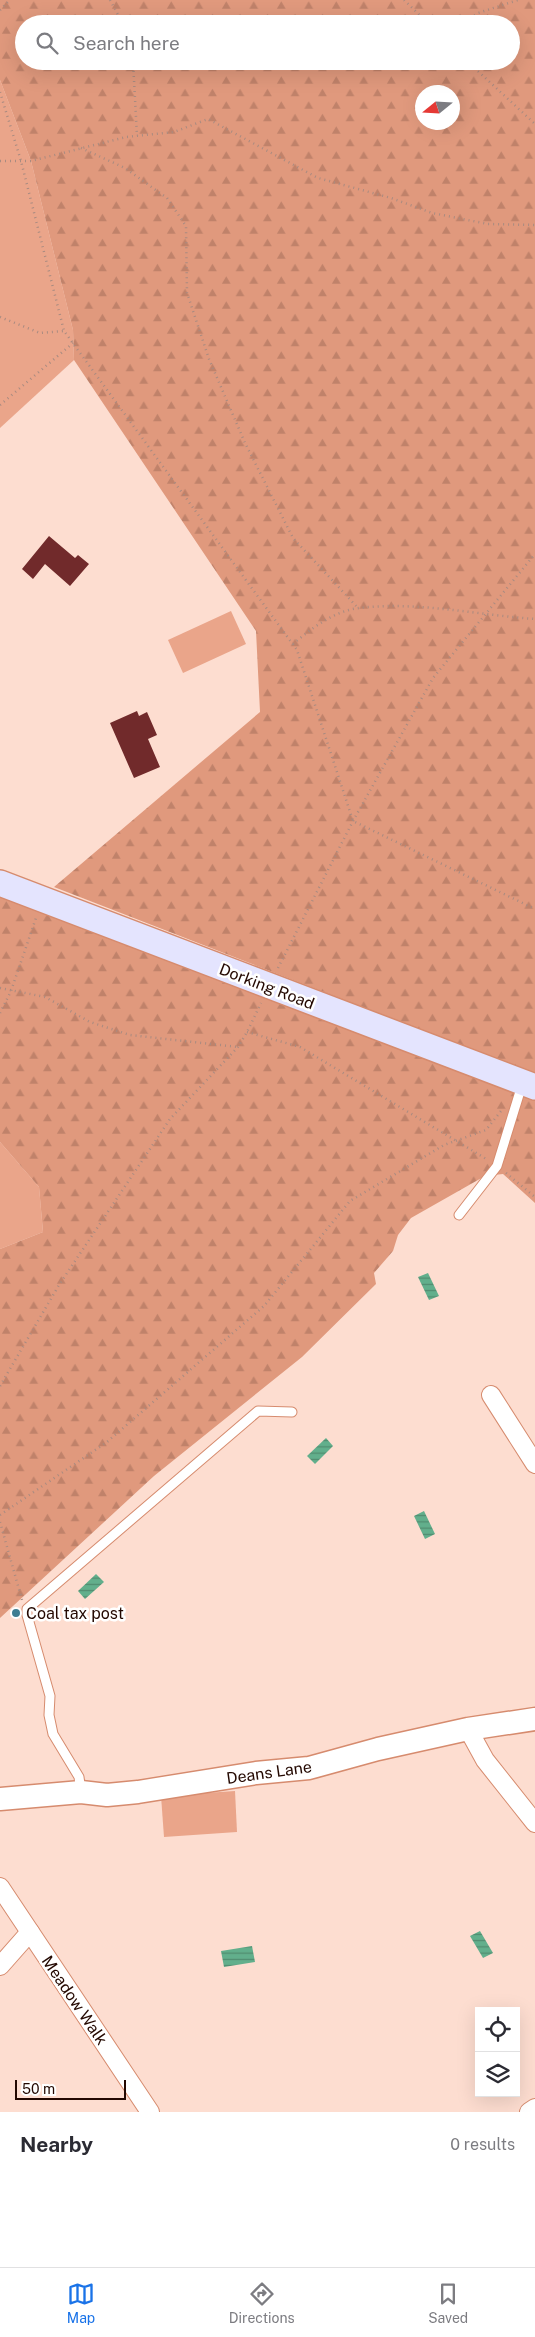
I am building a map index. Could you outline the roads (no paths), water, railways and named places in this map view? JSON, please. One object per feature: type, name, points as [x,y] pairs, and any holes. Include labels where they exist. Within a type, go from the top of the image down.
[{"type":"main road","name":"Dorking Road","points":[[0,883],[529,1085]]},
{"type":"street","points":[[492,1395],[535,1464]]},
{"type":"street","name":"Deans Lane","points":[[0,1799],[81,1792],[107,1795],[138,1792],[256,1773],[308,1768],[378,1749],[468,1729],[535,1719]]},
{"type":"street","points":[[468,1729],[485,1760],[535,1823]]},
{"type":"street","name":"Meadow Walk","points":[[0,1887],[150,2112]]},
{"type":"street","points":[[0,1966],[30,1932]]},
{"type":"street","points":[[529,2112],[535,2108]]},
{"type":"lane","points":[[459,1215],[497,1166],[529,1085]]},
{"type":"lane","points":[[81,1792],[79,1777],[53,1734],[49,1715],[50,1696],[26,1612],[30,1606],[258,1411],[292,1412]]},
{"type":"place","name":"Coal tax post","points":[[16,1613]]}]
